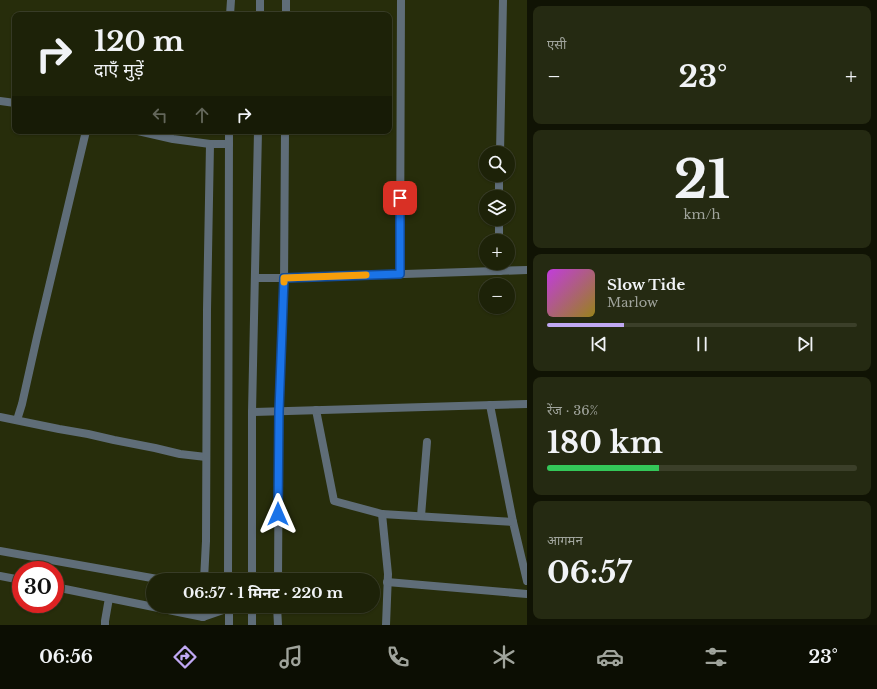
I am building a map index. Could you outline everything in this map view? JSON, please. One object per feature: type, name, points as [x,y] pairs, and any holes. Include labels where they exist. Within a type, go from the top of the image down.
[{"type":"street","points":[[230,12],[231,0]]},
{"type":"street","points":[[260,0],[260,12]]},
{"type":"street","points":[[286,0],[286,12]]},
{"type":"street","points":[[400,274],[401,0]]},
{"type":"street","points":[[500,146],[503,0]]},
{"type":"street","points":[[0,101],[12,103]]},
{"type":"street","points":[[17,420],[85,134]]},
{"type":"street","points":[[151,134],[173,139],[210,144],[229,144]]},
{"type":"street","points":[[228,573],[229,134]]},
{"type":"street","points":[[252,573],[252,412],[258,134]]},
{"type":"street","points":[[278,573],[279,411],[284,278],[285,134]]},
{"type":"street","points":[[204,573],[206,541],[207,310],[210,144]]},
{"type":"street","points":[[256,278],[400,274],[479,268]]},
{"type":"street","points":[[515,269],[527,270]]},
{"type":"street","points":[[252,412],[527,404]]},
{"type":"street","points":[[490,405],[513,522],[527,581]]},
{"type":"street","points":[[316,410],[334,501],[382,514],[513,522]]},
{"type":"street","points":[[0,417],[180,454],[206,457]]},
{"type":"street","points":[[421,516],[427,442]]},
{"type":"street","points":[[382,514],[388,574],[386,625]]},
{"type":"street","points":[[0,551],[146,577]]},
{"type":"street","points":[[0,576],[12,578]]},
{"type":"street","points":[[387,582],[527,594]]},
{"type":"street","points":[[64,589],[203,617],[213,613]]},
{"type":"street","points":[[105,625],[109,598]]},
{"type":"street","points":[[228,613],[229,625]]},
{"type":"street","points":[[252,613],[252,625]]},
{"type":"street","points":[[278,613],[278,625]]},
{"type":"slow traffic","points":[[284,282],[284,278],[366,275]]},
{"type":"route","points":[[278,514],[279,411],[284,278],[400,274],[400,198]]}]
